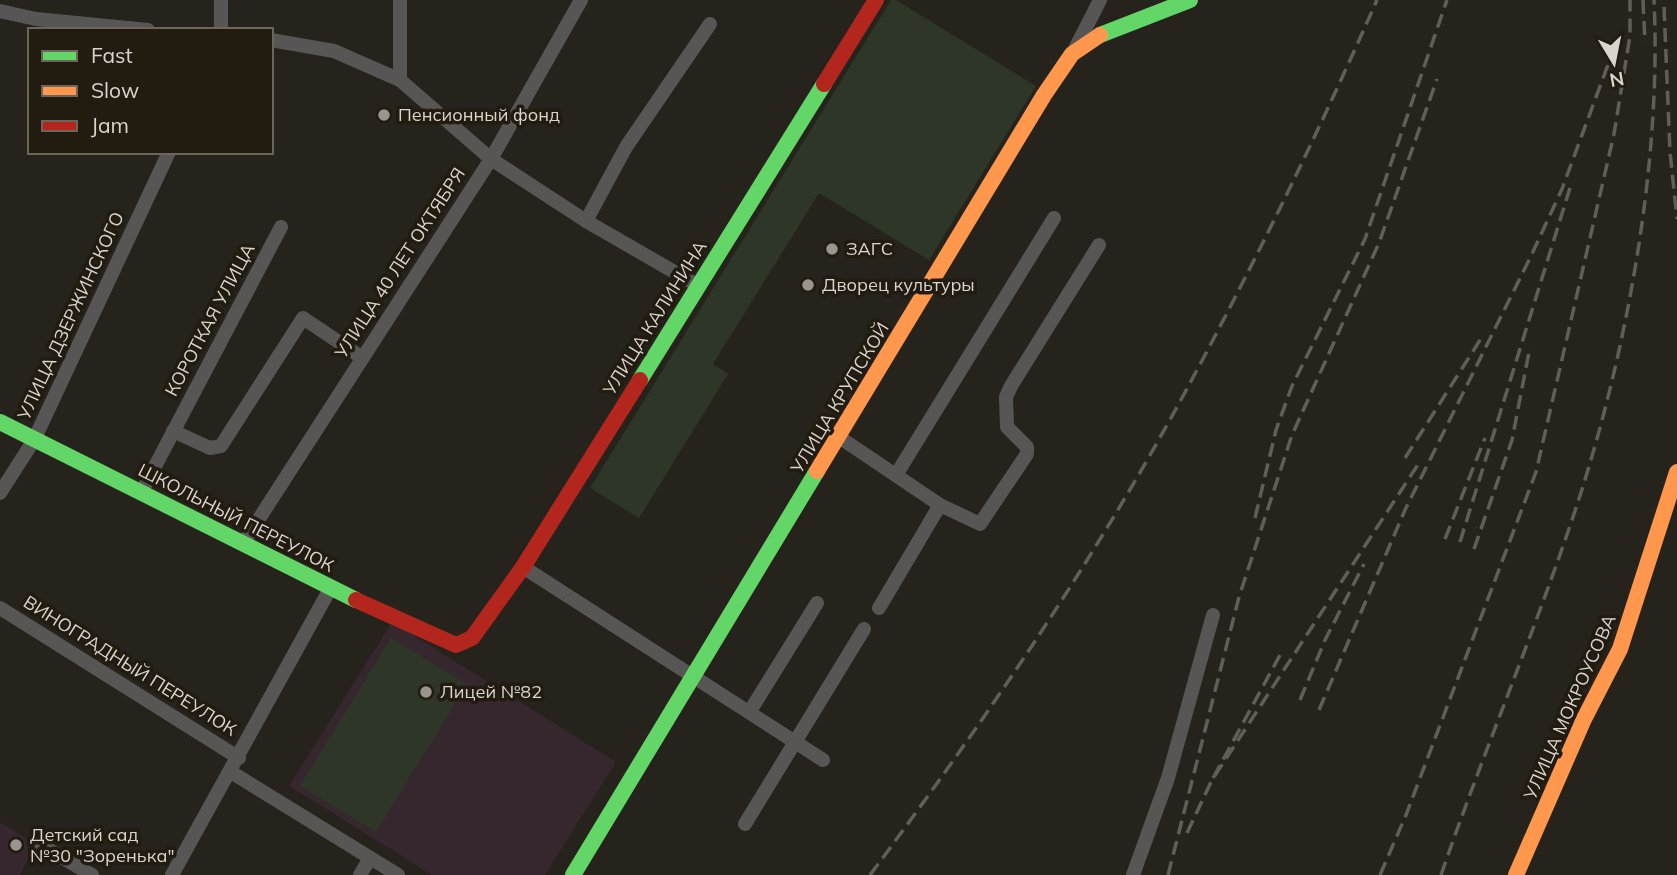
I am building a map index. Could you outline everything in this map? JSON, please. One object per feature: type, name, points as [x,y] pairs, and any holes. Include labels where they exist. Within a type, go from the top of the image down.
[{"type":"street","points":[[221,0],[221,28]]},
{"type":"street","points":[[400,0],[400,80]]},
{"type":"street","name":"УЛИЦА 40 ЛЕТ ОКТЯБРЯ","points":[[244,542],[491,159],[581,0]]},
{"type":"street","name":"УЛИЦА КАЛИНИНА","points":[[456,645],[472,638],[523,567],[876,0]]},
{"type":"street","points":[[1072,54],[1100,0]]},
{"type":"street","name":"УЛИЦА КРУПСКОЙ","points":[[573,875],[1044,95],[1072,54],[1105,31],[1190,0]]},
{"type":"street","points":[[0,11],[36,19],[128,28]]},
{"type":"street","points":[[586,220],[626,147],[710,24]]},
{"type":"street","points":[[273,40],[334,51],[400,80],[491,159],[586,220],[697,285]]},
{"type":"street","name":"УЛИЦА ДЗЕРЖИНСКОГО","points":[[0,493],[34,440],[168,154]]},
{"type":"street","points":[[896,475],[1054,218]]},
{"type":"street","name":"КОРОТКАЯ УЛИЦА","points":[[142,491],[281,227]]},
{"type":"street","points":[[839,437],[940,505],[980,524],[1027,454],[1027,447],[1007,427],[1006,397],[1099,245]]},
{"type":"street","points":[[173,431],[210,448],[221,446],[303,318],[361,357]]},
{"type":"street","name":"ШКОЛЬНЫЙ ПЕРЕУЛОК","points":[[0,422],[244,542],[330,589],[456,645]]},
{"type":"street","name":"УЛИЦА МОКРОУСОВА","points":[[1516,875],[1584,719],[1620,649],[1677,472]]},
{"type":"street","points":[[879,608],[940,505]]},
{"type":"street","points":[[523,567],[695,675],[823,760]]},
{"type":"street","points":[[173,875],[330,589]]},
{"type":"street","points":[[750,711],[817,603]]},
{"type":"street","name":"ВИНОГРАДНЫЙ ПЕРЕУЛОК","points":[[0,608],[239,758]]},
{"type":"street","points":[[1133,875],[1168,778],[1213,615]]},
{"type":"street","points":[[745,824],[864,629]]},
{"type":"street","points":[[231,772],[398,875]]},
{"type":"street","points":[[36,842],[92,875]]},
{"type":"street","points":[[360,875],[370,858]]},
{"type":"shaded area","name":"Лицей №82","points":[[392,622],[616,762],[545,875],[432,875],[289,786]]},
{"type":"shaded area","name":"Детский сад №30 \"Зоренька\"","points":[[0,822],[29,840],[33,849],[20,875],[0,875]]},
{"type":"green space","points":[[891,0],[896,0],[1036,86],[929,260],[819,193],[713,364],[728,374],[639,518],[590,488]]},
{"type":"green space","points":[[391,638],[467,684],[376,832],[300,786]]},
{"type":"railway","points":[[870,875],[1031,647],[1143,468],[1256,257],[1377,0]]},
{"type":"railway","points":[[1255,518],[1276,430],[1292,386],[1365,239],[1447,0]]},
{"type":"railway","points":[[1380,875],[1406,815],[1536,472],[1614,134],[1630,36],[1630,0]]},
{"type":"railway","points":[[1643,0],[1645,42]]},
{"type":"railway","points":[[1441,875],[1575,511],[1610,389],[1625,325],[1646,193],[1655,62],[1654,0]]},
{"type":"railway","points":[[1664,7],[1670,152],[1677,219]]},
{"type":"railway","points":[[1319,710],[1405,510],[1562,189],[1609,62]]},
{"type":"railway","points":[[1168,875],[1239,597],[1292,435],[1379,243],[1437,79]]},
{"type":"railway","points":[[1460,542],[1570,188]]},
{"type":"railway","points":[[1405,458],[1482,337]]},
{"type":"railway","points":[[1474,549],[1512,440],[1530,347]]},
{"type":"railway","points":[[1445,539],[1485,438]]},
{"type":"railway","points":[[1280,655],[1212,780],[1419,463]]},
{"type":"railway","points":[[1300,700],[1325,640],[1364,564]]},
{"type":"railway","points":[[1187,833],[1212,780]]},
{"type":"traffic: fast","points":[[1100,35],[1190,0]]},
{"type":"traffic: fast","points":[[640,380],[824,84]]},
{"type":"traffic: fast","points":[[0,422],[356,600]]},
{"type":"traffic: fast","points":[[573,875],[817,471]]},
{"type":"traffic: slow","points":[[817,471],[1044,95],[1072,54],[1100,35]]},
{"type":"traffic: slow","points":[[1516,875],[1584,719],[1620,649],[1677,472]]},
{"type":"traffic: jam","points":[[824,84],[876,0]]},
{"type":"traffic: jam","points":[[356,600],[456,645],[472,638],[523,567],[640,380]]},
{"type":"place","name":"Пенсионный фонд","points":[[384,115]]},
{"type":"place","name":"ЗАГС","points":[[832,249]]},
{"type":"place","name":"Дворец культуры","points":[[808,285]]},
{"type":"place","name":"Лицей №82","points":[[426,692]]},
{"type":"place","name":"Детский сад №30 \"Зоренька\"","points":[[16,845]]}]
